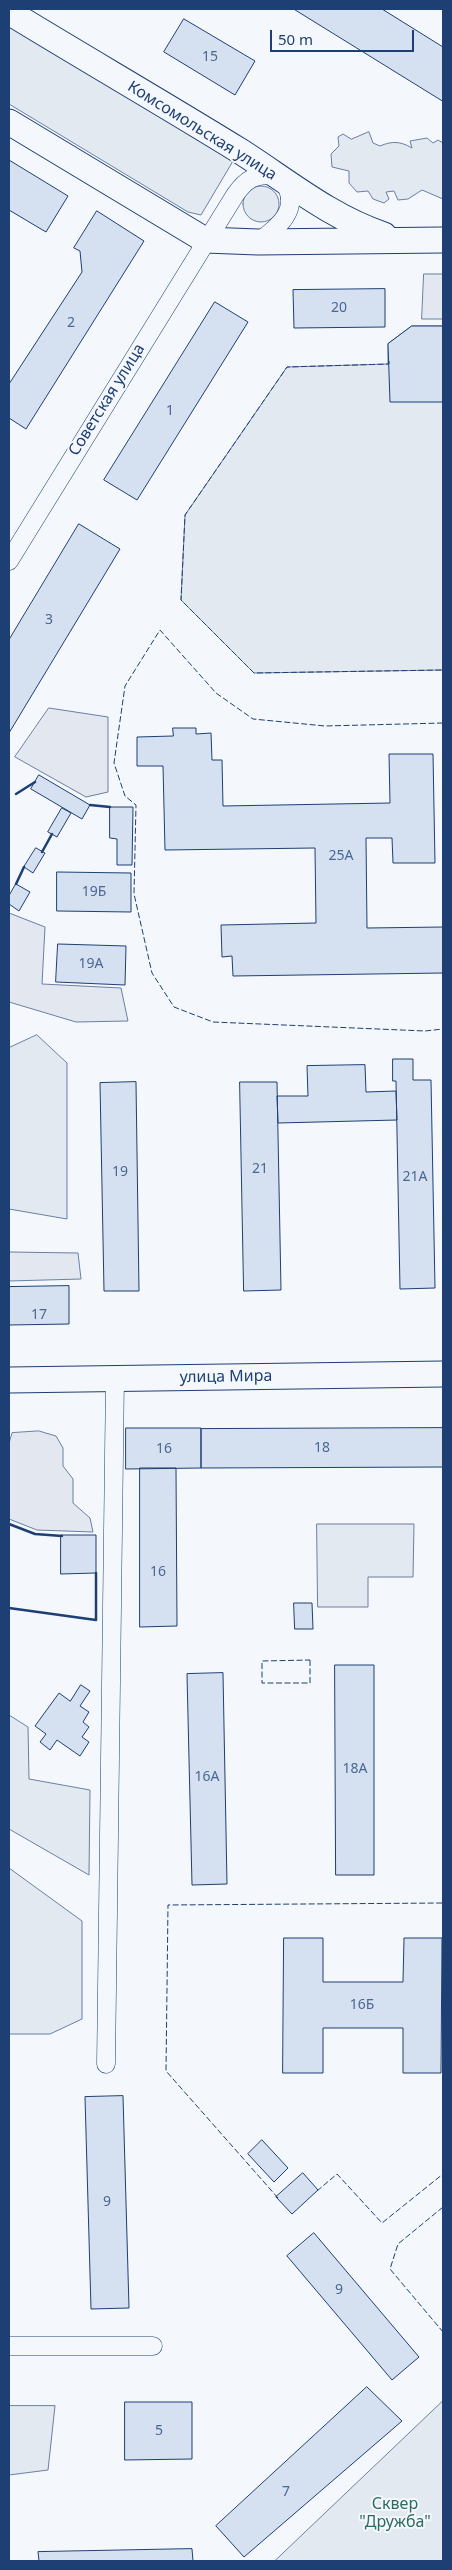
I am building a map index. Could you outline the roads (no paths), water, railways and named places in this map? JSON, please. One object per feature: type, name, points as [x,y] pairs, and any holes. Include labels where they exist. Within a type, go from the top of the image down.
[{"type":"street","name":"Комсомольская улица","points":[[9,12],[237,150],[279,179],[356,226],[400,241]]},
{"type":"street","name":"Комсомольская улица","points":[[9,122],[205,240],[258,242],[443,240]]},
{"type":"street","name":"Советская улица","points":[[9,561],[205,240],[244,183],[260,174],[279,179]]},
{"type":"street","points":[[258,242],[277,228],[289,211],[289,191],[279,179]]},
{"type":"street","name":"улица Мира","points":[[9,1380],[443,1374]]},
{"type":"street","points":[[106,2064],[115,1378]]},
{"type":"street","points":[[9,2346],[153,2346]]},
{"type":"park label","name":"Сквер \"Дружба\"","points":[[395,2513]]}]
